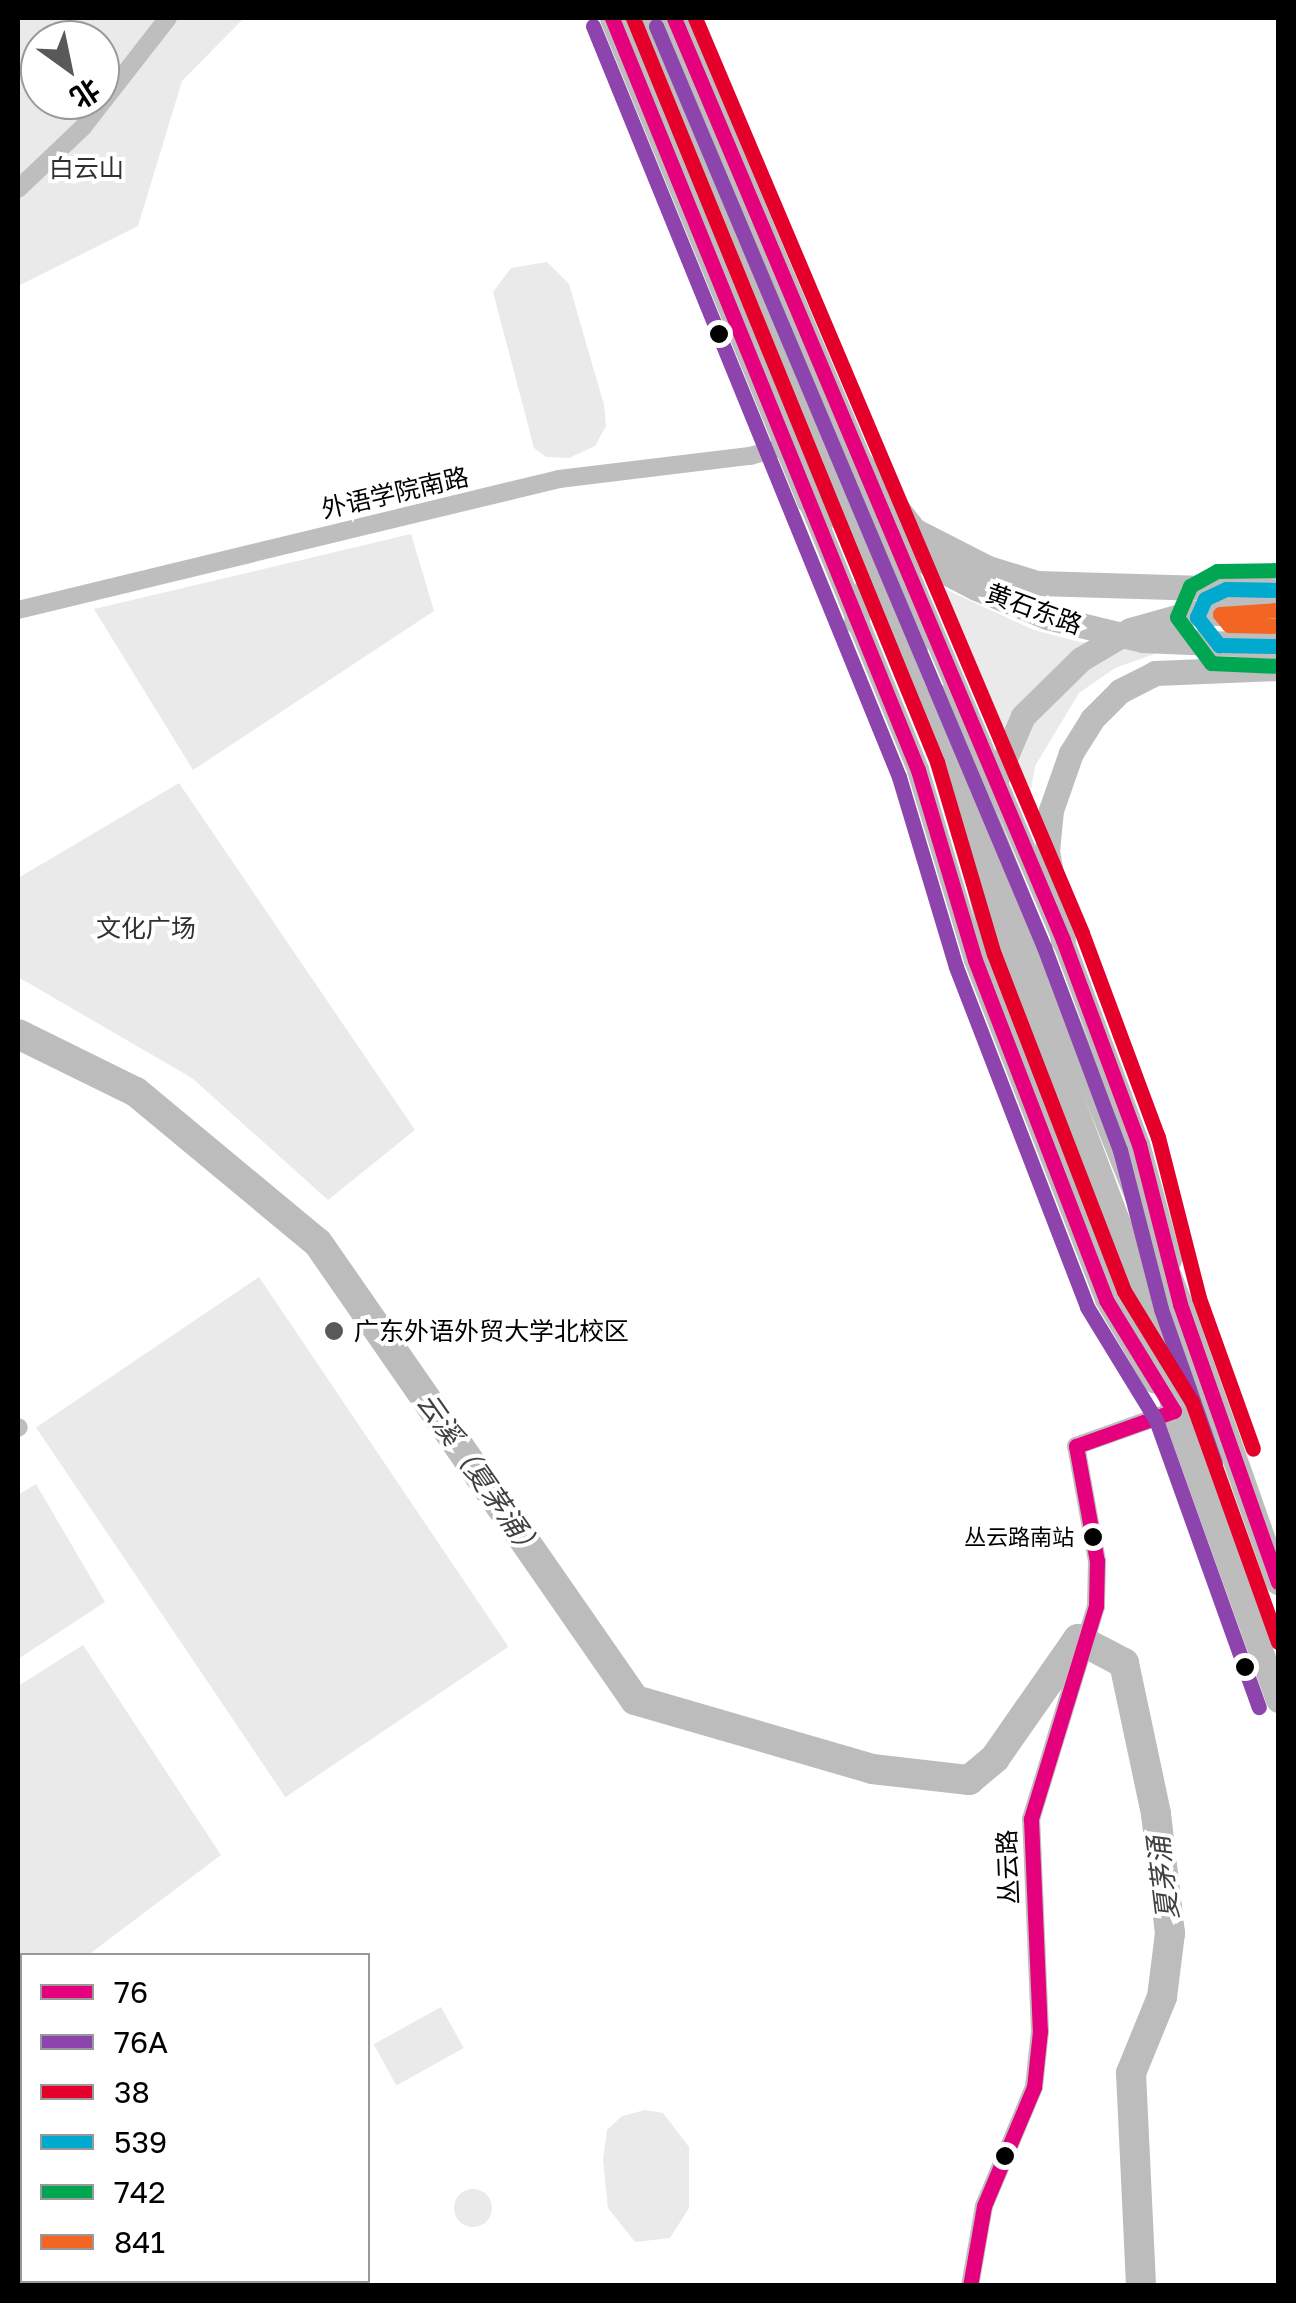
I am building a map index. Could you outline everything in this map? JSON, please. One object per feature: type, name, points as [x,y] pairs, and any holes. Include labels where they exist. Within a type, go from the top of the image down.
[{"type":"highway","points":[[612,18],[809,500]]},
{"type":"highway","points":[[635,18],[709,170]]},
{"type":"highway","points":[[654,18],[709,170],[1016,920],[1180,1304],[1278,1582]]},
{"type":"highway","name":"黄石东路","points":[[674,18],[860,462],[891,507],[934,542],[1037,583],[1278,590]]},
{"type":"highway","name":"黄石东路","points":[[809,500],[976,588],[1079,626],[1142,640],[1278,646]]},
{"type":"highway","points":[[856,621],[875,567],[900,549],[934,542]]},
{"type":"highway","points":[[1219,645],[1197,617],[1204,599],[1226,589]]},
{"type":"highway","points":[[1278,613],[1191,614],[1106,642],[1036,699],[988,788],[977,850],[983,915],[1070,1150],[1174,1411],[1278,1700]]},
{"type":"highway","points":[[1064,940],[1047,852],[1051,810],[1071,752],[1092,719],[1120,691],[1155,672],[1278,668]]},
{"type":"highway","points":[[1016,920],[1150,1308],[1174,1411]]},
{"type":"main road","points":[[860,462],[1064,940],[1140,1144],[1180,1304]]},
{"type":"main road","points":[[809,500],[918,770],[974,960],[1106,1300],[1174,1411]]},
{"type":"main road","points":[[856,621],[878,588],[916,586]]},
{"type":"street","points":[[18,189],[83,128],[168,18]]},
{"type":"street","name":"外语学院南路","points":[[18,610],[577,476],[788,446],[845,424]]},
{"type":"street","name":"丛云路","points":[[970,2286],[984,2206],[1025,2120],[1038,2068],[1034,1802],[1083,1660],[1098,1576],[1076,1446],[1174,1411]]},
{"type":"green space","name":"白云山","points":[[18,18],[244,18],[182,81],[138,226],[18,286]]},
{"type":"green space","points":[[547,262],[569,284],[604,405],[606,426],[595,446],[569,458],[546,457],[534,448],[493,292],[511,268]]},
{"type":"green space","points":[[411,534],[434,611],[193,770],[94,609]]},
{"type":"green space","points":[[934,584],[1034,630],[1080,642],[1169,649],[1115,668],[1079,693],[1035,766],[1027,814]]},
{"type":"green space","name":"文化广场","points":[[179,783],[415,1130],[328,1200],[192,1078],[18,977],[18,878]]},
{"type":"green space","points":[[259,1277],[508,1647],[285,1797],[36,1427]]},
{"type":"green space","points":[[36,1484],[105,1602],[18,1659],[18,1495]]},
{"type":"green space","points":[[83,1645],[221,1855],[91,1953],[20,1953],[18,2146],[18,1686]]},
{"type":"green space","points":[[441,2007],[464,2048],[396,2085],[374,2044]]},
{"type":"green space","points":[[645,2110],[663,2113],[689,2147],[689,2208],[670,2238],[635,2242],[608,2208],[603,2160],[607,2130],[622,2116]]},
{"type":"green space","points":[[473,2189],[487,2194],[492,2208],[487,2222],[473,2227],[459,2222],[454,2208],[459,2194]]},
{"type":"green space","points":[[20,2268],[20,2283],[205,2285],[18,2285]]},
{"type":"waterway","name":"云溪（夏茅涌）","points":[[18,1034],[136,1092],[318,1243],[635,1700],[872,1769],[969,1780],[995,1758],[1078,1639],[1124,1663],[1156,1814],[1170,1933],[1162,1997],[1131,2073],[1141,2286]]},
{"type":"transit line","name":"76","points":[[612,18],[918,770],[975,960],[1106,1300],[1174,1411],[1076,1446],[1097,1561],[1096,1606],[1031,1819],[1040,2031],[1034,2087],[984,2206],[970,2286]]},
{"type":"transit line","name":"38","points":[[633,18],[937,762],[994,954],[1124,1291],[1192,1402],[1278,1642]]},
{"type":"transit line","name":"76","points":[[674,18],[1063,940],[1139,1144],[1180,1304],[1278,1582]]},
{"type":"transit line","name":"38","points":[[695,18],[1082,933],[1158,1137],[1199,1298],[1253,1449]]},
{"type":"transit line","name":"76A","points":[[593,26],[899,777],[956,967],[1087,1307],[1156,1420],[1259,1707]]},
{"type":"transit line","name":"76A","points":[[656,26],[1044,947],[1120,1150],[1161,1309],[1215,1463]]},
{"type":"transit line","name":"742","points":[[1278,570],[1217,571],[1190,586],[1177,617],[1211,663],[1278,666]]},
{"type":"transit line","name":"539","points":[[1278,590],[1226,589],[1205,599],[1197,617],[1219,645],[1278,646]]},
{"type":"transit line","name":"841","points":[[1278,610],[1220,614],[1229,625],[1278,626]]},
{"type":"place","name":"广东外语外贸大学北校区","points":[[334,1331]]},
{"type":"place","name":"丛云路南站","points":[[1093,1537]]},
{"type":"water label","name":"夏茅涌","points":[[1163,1878]]}]
